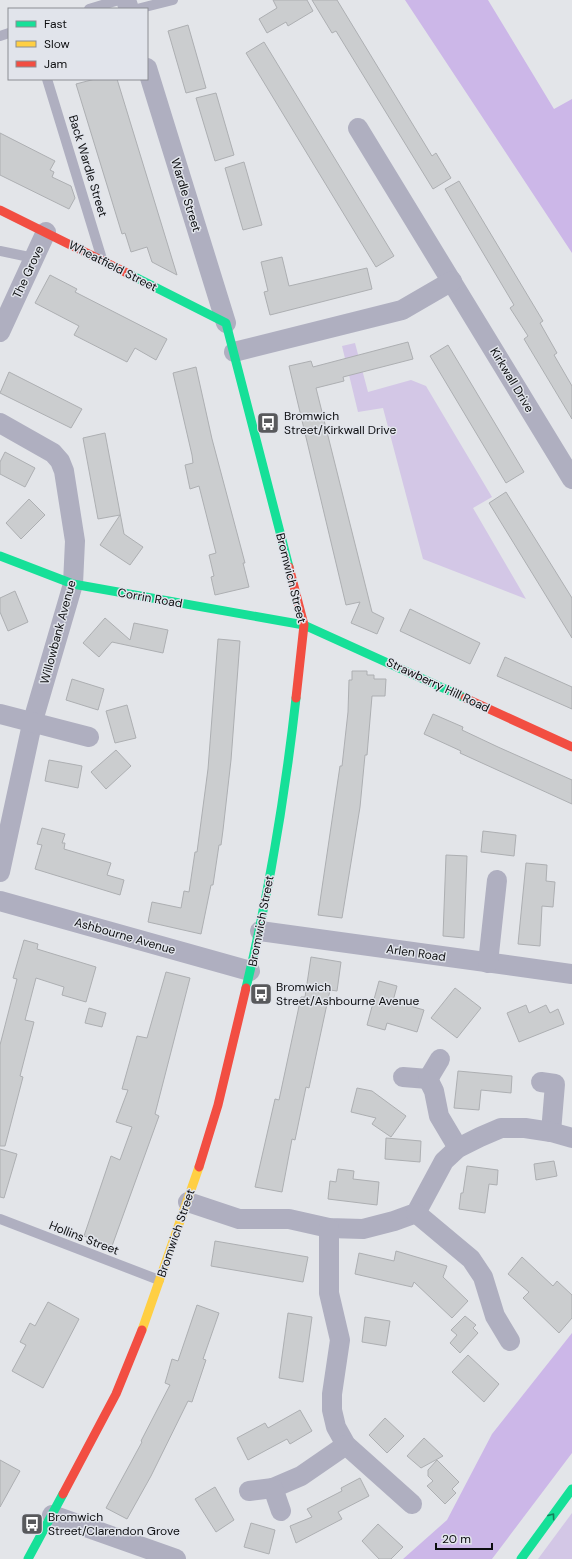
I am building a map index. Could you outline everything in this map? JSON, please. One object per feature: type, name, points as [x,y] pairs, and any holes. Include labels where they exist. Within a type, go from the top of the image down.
[{"type":"main road","name":"Wheatfield Street","points":[[0,210],[226,323]]},
{"type":"main road","name":"Bromwich Street","points":[[28,1559],[119,1387],[131,1360],[188,1202],[218,1105],[260,931],[288,771],[304,625],[226,323]]},
{"type":"main road","name":"Corrin Road","points":[[0,556],[73,584],[304,625]]},
{"type":"main road","name":"Strawberry Hill Road","points":[[304,625],[572,747]]},
{"type":"main road","points":[[521,1559],[572,1489]]},
{"type":"street","name":"Wardle Street","points":[[148,71],[226,323]]},
{"type":"street","name":"Kirkwall Drive","points":[[358,128],[572,479]]},
{"type":"street","name":"The Grove","points":[[0,332],[46,232]]},
{"type":"street","points":[[234,352],[402,310],[452,282]]},
{"type":"street","name":"Willowbank Avenue","points":[[0,423],[53,453],[60,461],[64,471],[75,541],[73,584],[32,724],[0,872]]},
{"type":"street","points":[[0,714],[32,724],[88,737]]},
{"type":"street","points":[[488,963],[496,880]]},
{"type":"street","name":"Ashbourne Avenue","points":[[0,901],[250,971]]},
{"type":"street","name":"Arlen Road","points":[[260,931],[572,974]]},
{"type":"street","points":[[428,1079],[440,1059]]},
{"type":"street","points":[[403,1077],[428,1079]]},
{"type":"street","points":[[428,1079],[434,1091],[439,1116],[458,1148]]},
{"type":"street","points":[[541,1082],[555,1084],[551,1132]]},
{"type":"street","points":[[188,1202],[239,1219],[289,1219],[330,1228],[363,1229],[394,1221],[416,1213],[444,1161],[458,1148],[501,1128],[525,1128],[551,1132],[572,1138]]},
{"type":"street","points":[[416,1213],[471,1259],[483,1277],[496,1316],[510,1341]]},
{"type":"street","points":[[330,1228],[329,1293],[340,1340],[332,1394],[332,1410],[336,1427],[346,1445],[412,1504]]},
{"type":"street","points":[[249,1491],[273,1488],[301,1476],[346,1445]]},
{"type":"street","points":[[273,1488],[281,1511]]},
{"type":"street","points":[[52,1515],[176,1559]]},
{"type":"lane","points":[[92,8],[119,0]]},
{"type":"lane","points":[[141,8],[173,0]]},
{"type":"lane","name":"Back Wardle Street","points":[[47,80],[103,261]]},
{"type":"lane","points":[[0,251],[34,258]]},
{"type":"lane","name":"Hollins Street","points":[[0,1219],[160,1280]]},
{"type":"shaded area","points":[[405,0],[488,0],[554,109],[572,99],[572,253]]},
{"type":"shaded area","points":[[355,343],[368,392],[411,380],[426,386],[492,497],[473,508],[526,599],[423,559],[383,408],[358,412],[342,346]]},
{"type":"shaded area","points":[[572,1333],[572,1453],[492,1559],[403,1559],[447,1520],[492,1434]]},
{"type":"shaded area","points":[[572,1513],[572,1559],[538,1559]]},
{"type":"building","points":[[273,0],[307,0],[313,11],[288,26],[286,22],[267,33],[259,19],[277,8]]},
{"type":"building","points":[[312,0],[337,0],[432,156],[436,153],[451,178],[433,189],[336,31],[332,33]]},
{"type":"building","points":[[188,25],[206,88],[186,93],[168,31]]},
{"type":"building","points":[[264,42],[394,256],[376,267],[246,53]]},
{"type":"building","points":[[91,80],[117,80],[177,275],[152,262],[147,247],[131,252],[125,233],[122,234],[76,84]]},
{"type":"building","points":[[216,93],[234,155],[215,161],[196,98]]},
{"type":"building","points":[[0,133],[55,161],[50,170],[54,172],[52,177],[71,186],[75,198],[69,209],[0,175]]},
{"type":"building","points":[[244,162],[262,225],[243,230],[225,168]]},
{"type":"building","points":[[459,181],[543,321],[540,323],[557,353],[554,355],[572,386],[572,419],[524,339],[528,336],[510,308],[514,305],[445,189]]},
{"type":"building","points":[[282,257],[289,286],[367,268],[372,289],[270,315],[264,292],[268,291],[261,262]]},
{"type":"building","points":[[50,275],[77,289],[75,292],[167,339],[156,360],[135,348],[127,362],[74,335],[79,326],[35,303]]},
{"type":"building","points":[[408,342],[413,359],[343,377],[344,381],[316,388],[372,612],[384,618],[377,634],[351,623],[360,602],[346,605],[289,366],[311,361],[313,367]]},
{"type":"building","points":[[448,345],[524,472],[506,483],[430,356]]},
{"type":"building","points":[[196,367],[212,439],[245,563],[243,563],[249,587],[215,595],[211,577],[214,576],[209,555],[216,553],[199,486],[190,489],[185,465],[193,463],[192,455],[173,373]]},
{"type":"building","points":[[9,372],[82,409],[71,428],[0,393]]},
{"type":"building","points":[[105,433],[124,534],[143,547],[130,565],[100,545],[120,515],[98,519],[83,438]]},
{"type":"building","points":[[5,452],[35,468],[25,487],[0,474],[0,462]]},
{"type":"building","points":[[506,492],[572,598],[572,638],[489,503]]},
{"type":"building","points":[[29,499],[45,515],[21,539],[6,523]]},
{"type":"building","points":[[15,591],[28,622],[8,631],[0,612],[0,598]]},
{"type":"building","points":[[410,609],[480,643],[470,664],[400,631]]},
{"type":"building","points":[[105,618],[130,640],[134,623],[168,630],[163,653],[112,642],[99,657],[83,643]]},
{"type":"building","points":[[218,639],[240,641],[231,760],[223,830],[221,845],[219,845],[213,885],[211,885],[201,934],[148,922],[152,902],[181,908],[184,891],[189,892],[195,852],[197,852],[208,769]]},
{"type":"building","points":[[505,657],[572,687],[572,709],[497,676]]},
{"type":"building","points":[[352,671],[367,671],[367,675],[374,675],[374,679],[386,679],[385,696],[372,696],[367,755],[365,755],[360,807],[342,918],[318,915],[340,766],[342,766],[348,712],[349,680],[352,680]]},
{"type":"building","points":[[72,679],[104,689],[98,710],[66,700]]},
{"type":"building","points":[[127,705],[136,738],[115,743],[106,711]]},
{"type":"building","points":[[433,714],[463,727],[462,730],[572,780],[572,804],[460,753],[461,751],[424,734]]},
{"type":"building","points":[[116,750],[131,766],[106,789],[91,772]]},
{"type":"building","points":[[49,760],[82,766],[78,788],[45,781]]},
{"type":"building","points":[[42,828],[65,834],[62,843],[65,843],[64,849],[111,863],[107,875],[124,880],[120,895],[35,869],[42,845],[37,844]]},
{"type":"building","points":[[483,831],[516,835],[514,856],[481,852]]},
{"type":"building","points":[[446,855],[467,856],[464,938],[443,936]]},
{"type":"building","points":[[526,863],[547,865],[546,881],[555,882],[553,907],[542,906],[540,946],[518,944]]},
{"type":"building","points":[[24,940],[38,944],[37,949],[96,967],[86,1002],[62,995],[64,987],[36,978],[25,1020],[34,1022],[20,1076],[23,1077],[5,1146],[0,1146],[0,1045],[17,979],[13,978]]},
{"type":"building","points":[[311,957],[341,962],[337,991],[330,990],[309,1088],[306,1087],[295,1140],[292,1139],[282,1192],[255,1187],[275,1099],[279,1100],[301,997],[305,997]]},
{"type":"building","points":[[166,972],[190,978],[155,1114],[159,1116],[112,1246],[84,1236],[111,1156],[120,1160],[132,1127],[116,1122],[128,1090],[122,1089],[137,1036],[147,1038]]},
{"type":"building","points":[[379,981],[397,986],[393,1001],[424,1010],[417,1032],[387,1023],[385,1030],[367,1025]]},
{"type":"building","points":[[455,988],[481,1008],[457,1038],[431,1018]]},
{"type":"building","points":[[526,1005],[529,1013],[546,1005],[550,1013],[558,1009],[564,1024],[519,1042],[507,1013]]},
{"type":"building","points":[[89,1008],[106,1013],[102,1027],[85,1023]]},
{"type":"building","points":[[458,1071],[512,1076],[511,1093],[481,1090],[479,1110],[454,1108]]},
{"type":"building","points":[[357,1088],[372,1091],[406,1116],[391,1137],[372,1124],[376,1118],[351,1112]]},
{"type":"building","points":[[386,1138],[421,1141],[420,1162],[385,1159]]},
{"type":"building","points":[[0,1149],[17,1154],[4,1198],[0,1197]]},
{"type":"building","points":[[554,1161],[557,1176],[536,1180],[534,1164]]},
{"type":"building","points":[[467,1166],[498,1170],[497,1185],[489,1184],[485,1213],[459,1209]]},
{"type":"building","points":[[338,1169],[354,1171],[353,1179],[379,1182],[377,1205],[328,1199],[330,1181],[336,1182]]},
{"type":"building","points":[[215,1241],[308,1257],[303,1282],[211,1266]]},
{"type":"building","points":[[396,1251],[447,1266],[443,1277],[468,1301],[452,1318],[414,1282],[412,1287],[355,1274],[359,1253],[394,1261]]},
{"type":"building","points":[[522,1257],[553,1286],[557,1281],[572,1295],[572,1318],[559,1333],[523,1298],[529,1292],[508,1274]]},
{"type":"building","points":[[48,1302],[79,1319],[43,1388],[12,1371],[26,1345],[20,1342],[30,1323],[35,1326]]},
{"type":"building","points":[[197,1305],[219,1313],[203,1359],[206,1360],[192,1402],[188,1401],[151,1476],[127,1519],[106,1508],[142,1442],[141,1441],[170,1385],[165,1383],[172,1359],[178,1361]]},
{"type":"building","points":[[288,1313],[312,1317],[303,1382],[279,1378]]},
{"type":"building","points":[[465,1316],[476,1325],[473,1328],[478,1333],[460,1353],[450,1343],[457,1335],[451,1330]]},
{"type":"building","points":[[365,1317],[390,1321],[386,1346],[362,1342]]},
{"type":"building","points":[[468,1355],[499,1384],[484,1402],[452,1372]]},
{"type":"building","points":[[300,1410],[312,1431],[290,1444],[287,1439],[248,1460],[237,1438],[265,1423],[268,1428]]},
{"type":"building","points":[[385,1418],[404,1436],[387,1453],[369,1435]]},
{"type":"building","points":[[424,1438],[443,1456],[421,1468],[407,1456]]},
{"type":"building","points":[[0,1460],[20,1471],[0,1507]]},
{"type":"building","points":[[437,1460],[459,1482],[452,1489],[456,1493],[445,1504],[427,1486],[433,1481],[428,1476],[428,1470]]},
{"type":"building","points":[[360,1478],[369,1496],[338,1512],[342,1519],[296,1543],[290,1526],[312,1517],[307,1509],[342,1491],[341,1488]]},
{"type":"building","points":[[215,1487],[234,1520],[216,1532],[195,1499]]},
{"type":"building","points":[[251,1523],[275,1530],[269,1554],[244,1547]]},
{"type":"building","points":[[378,1524],[403,1547],[391,1559],[379,1559],[362,1541]]},
{"type":"traffic: fast","points":[[129,274],[226,323],[289,567]]},
{"type":"traffic: fast","points":[[0,556],[73,584],[304,625],[465,698]]},
{"type":"traffic: fast","points":[[246,988],[276,844],[296,698]]},
{"type":"traffic: fast","points":[[521,1559],[572,1489]]},
{"type":"traffic: fast","points":[[28,1559],[63,1494]]},
{"type":"traffic: slow","points":[[142,1330],[199,1167]]},
{"type":"traffic: jam","points":[[0,210],[129,274]]},
{"type":"traffic: jam","points":[[289,567],[304,625],[296,698]]},
{"type":"traffic: jam","points":[[465,698],[572,747]]},
{"type":"traffic: jam","points":[[199,1167],[218,1105],[246,988]]},
{"type":"traffic: jam","points":[[63,1494],[116,1394],[142,1330]]},
{"type":"place","name":"Bromwich Street/Kirkwall Drive","points":[[268,423]]},
{"type":"place","name":"Bromwich Street/Ashbourne Avenue","points":[[261,994]]},
{"type":"place","name":"Bromwich Street/Clarendon Grove","points":[[32,1524]]}]
